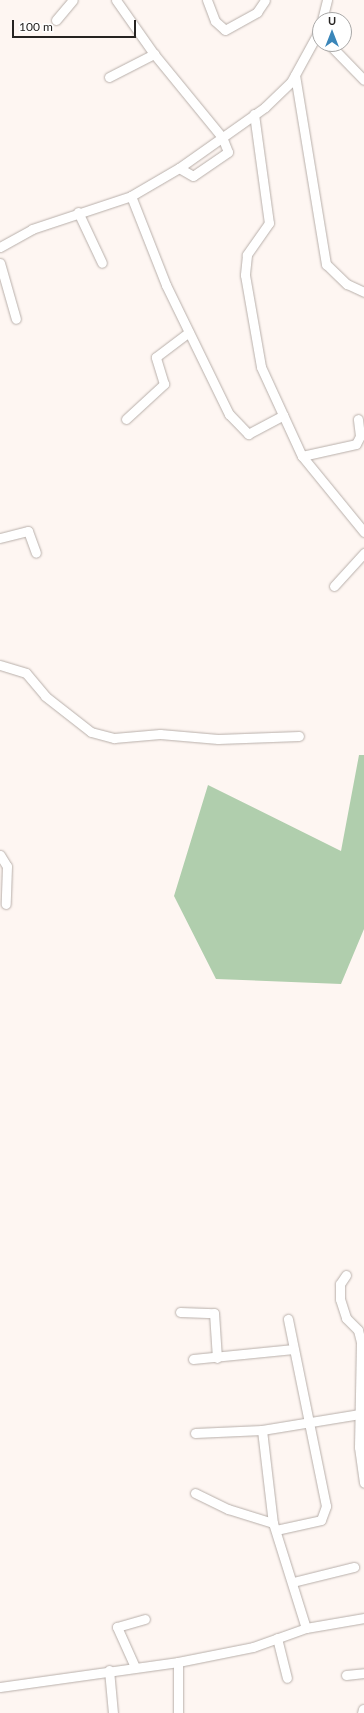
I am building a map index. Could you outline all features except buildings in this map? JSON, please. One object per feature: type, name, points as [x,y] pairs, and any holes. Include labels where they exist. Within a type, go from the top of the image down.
[{"type":"street","points":[[56,20],[73,0]]},
{"type":"street","points":[[116,0],[154,54],[222,137],[228,154],[192,176],[180,168]]},
{"type":"street","points":[[207,0],[215,21],[225,30],[257,12],[265,0]]},
{"type":"street","points":[[324,12],[327,0]]},
{"type":"street","points":[[0,247],[32,229],[78,212],[131,196],[180,168],[254,114],[286,87],[295,75],[312,46]]},
{"type":"street","points":[[337,52],[364,80]]},
{"type":"street","points":[[109,77],[154,54]]},
{"type":"street","points":[[295,75],[326,264],[347,284],[364,292]]},
{"type":"street","points":[[254,114],[269,223],[247,255],[245,275],[261,367],[302,456],[364,532]]},
{"type":"street","points":[[131,196],[166,285],[220,397],[238,426],[248,434],[283,416]]},
{"type":"street","points":[[78,212],[102,263]]},
{"type":"street","points":[[0,263],[16,319]]},
{"type":"street","points":[[126,419],[164,384],[156,357],[189,332]]},
{"type":"street","points":[[302,456],[356,444],[360,436],[358,419]]},
{"type":"street","points":[[0,538],[28,532],[36,553]]},
{"type":"street","points":[[334,586],[364,553]]},
{"type":"street","points":[[0,665],[26,673],[45,696],[91,732],[114,738],[160,734],[218,739],[299,736]]},
{"type":"street","points":[[0,855],[7,866],[6,904]]},
{"type":"street","points":[[346,1275],[340,1284],[340,1299],[346,1318],[358,1330],[362,1342],[361,1412],[364,1483]]},
{"type":"street","points":[[180,1312],[214,1313],[218,1358]]},
{"type":"street","points":[[195,1493],[228,1509],[275,1526],[314,1523],[323,1516],[326,1506],[308,1424],[288,1319]]},
{"type":"street","points":[[193,1359],[218,1358],[294,1349]]},
{"type":"street","points":[[195,1433],[262,1430],[308,1424],[361,1412]]},
{"type":"street","points":[[262,1430],[275,1526],[306,1628]]},
{"type":"street","points":[[292,1582],[354,1567]]},
{"type":"street","points":[[0,1687],[109,1670],[178,1662],[253,1647],[306,1628],[364,1618]]},
{"type":"street","points":[[135,1667],[117,1627],[145,1619]]},
{"type":"street","points":[[277,1638],[287,1678]]},
{"type":"street","points":[[178,1662],[178,1713]]},
{"type":"street","points":[[109,1670],[113,1713]]},
{"type":"street","points":[[346,1675],[364,1673]]},
{"type":"green space","points":[[359,755],[364,755],[364,929],[341,984],[216,979],[174,896],[208,785],[341,851]]}]
